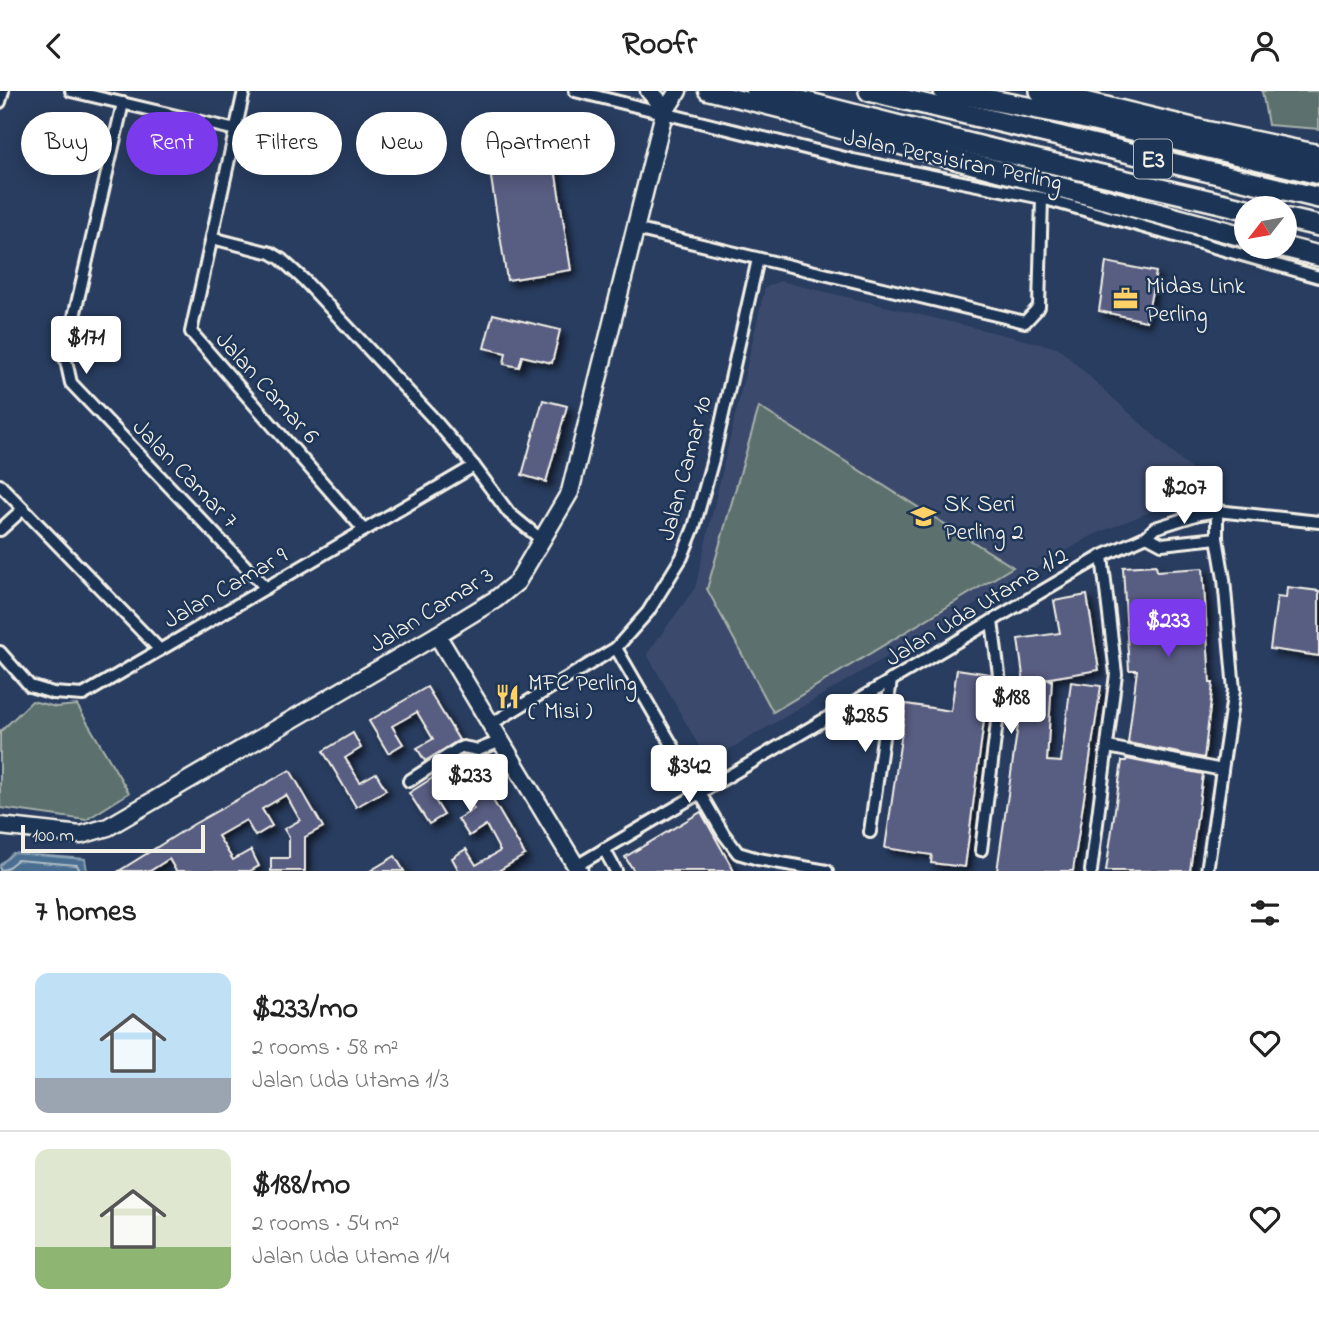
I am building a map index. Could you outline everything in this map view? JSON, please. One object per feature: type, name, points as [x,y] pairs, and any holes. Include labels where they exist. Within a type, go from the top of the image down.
[{"type":"highway","points":[[759,91],[788,111],[828,125],[1234,234]]},
{"type":"highway","name":"E3","points":[[759,91],[1234,206]]},
{"type":"highway","name":"E3","points":[[869,91],[1319,198]]},
{"type":"highway","points":[[944,91],[1064,114],[1319,174]]},
{"type":"highway","points":[[1040,91],[1319,155]]},
{"type":"highway","points":[[1297,221],[1319,226]]},
{"type":"highway","points":[[1297,250],[1319,256]]},
{"type":"street","points":[[0,102],[3,91]]},
{"type":"street","points":[[71,91],[232,129]]},
{"type":"street","name":"Jalan Camar 6","points":[[240,112],[244,91]]},
{"type":"street","name":"Jalan Persisiran Perling","points":[[575,91],[853,160],[1042,198],[1319,277]]},
{"type":"street","points":[[649,91],[657,99],[664,113]]},
{"type":"street","name":"Jalan Camar 3","points":[[0,826],[81,835],[108,827],[437,635],[508,591],[517,582],[570,492],[664,113],[678,91]]},
{"type":"street","points":[[707,91],[788,111]]},
{"type":"street","name":"Jalan Camar 7","points":[[122,103],[65,356],[71,383],[266,588]]},
{"type":"street","name":"Jalan Camar 6","points":[[232,148],[191,332],[364,530]]},
{"type":"street","points":[[635,229],[1025,322],[1039,307],[1042,198]]},
{"type":"street","points":[[212,238],[260,249],[281,259],[304,280],[432,417],[474,466],[509,513],[543,541]]},
{"type":"street","name":"Jalan Camar 10","points":[[491,725],[616,648],[648,612],[682,557],[694,527],[713,459],[758,259]]},
{"type":"street","name":"Jalan Camar 9","points":[[0,652],[30,686],[53,693],[83,695],[474,466]]},
{"type":"street","points":[[0,485],[160,650]]},
{"type":"street","points":[[0,530],[23,509]]},
{"type":"street","points":[[1207,871],[1234,689],[1224,579],[1217,538],[1217,511],[1319,522]]},
{"type":"street","name":"Jalan Uda Utama 1/2","points":[[577,868],[604,849],[1102,556],[1147,536],[1155,528],[1217,511]]},
{"type":"street","points":[[1147,536],[1162,544],[1217,538]]},
{"type":"street","points":[[1091,871],[1116,674],[1102,556]]},
{"type":"street","points":[[981,850],[1001,690],[992,621]]},
{"type":"street","points":[[437,635],[577,868]]},
{"type":"street","points":[[616,648],[723,833],[738,853],[805,870],[827,871]]},
{"type":"street","points":[[870,832],[891,680]]},
{"type":"street","points":[[409,781],[458,749],[463,747],[478,750],[501,741]]},
{"type":"street","points":[[1108,747],[1222,770]]},
{"type":"street","points":[[604,849],[616,871]]},
{"type":"shaded area","name":"SK Seri Perling 2","points":[[780,281],[1058,348],[1193,471],[1182,499],[1093,535],[708,762],[647,654],[695,588],[765,288]]},
{"type":"green space","points":[[1262,91],[1319,91],[1319,129],[1268,125]]},
{"type":"green space","points":[[759,407],[1013,567],[773,712],[707,589]]},
{"type":"green space","points":[[32,701],[56,707],[77,705],[129,793],[86,820],[0,808],[0,732]]},
{"type":"water","points":[[13,853],[85,859],[87,871],[0,871],[0,865]]},
{"type":"building","points":[[491,175],[556,175],[571,270],[507,280]]},
{"type":"building","name":"Midas Link Perling","points":[[1106,262],[1156,272],[1146,321],[1099,311]]},
{"type":"building","points":[[493,314],[560,330],[552,363],[522,356],[519,367],[504,364],[506,353],[484,348]]},
{"type":"building","points":[[543,400],[567,406],[546,482],[522,475]]},
{"type":"building","points":[[1156,565],[1157,571],[1203,568],[1210,683],[1213,683],[1204,758],[1128,743],[1137,670],[1129,670],[1123,567]]},
{"type":"building","points":[[1287,587],[1319,591],[1319,656],[1270,649],[1277,597],[1286,598]]},
{"type":"building","points":[[1087,595],[1099,670],[1044,679],[1052,680],[1047,761],[1061,762],[1071,682],[1101,686],[1073,871],[997,871],[1024,683],[1018,639],[1060,633],[1054,601]]},
{"type":"building","points":[[957,669],[990,674],[965,867],[931,863],[932,855],[885,848],[906,704],[951,711]]},
{"type":"building","points":[[427,687],[459,740],[425,761],[417,748],[433,739],[417,712],[392,726],[403,744],[388,753],[369,721]]},
{"type":"building","points":[[353,733],[361,748],[345,758],[360,782],[376,773],[386,790],[356,807],[323,751]]},
{"type":"building","points":[[462,756],[467,756],[525,855],[498,871],[459,871],[452,858],[466,849],[476,865],[500,851],[486,825],[469,836],[458,819],[474,809],[457,782],[433,797],[444,815],[429,824],[409,793]]},
{"type":"building","points":[[1127,759],[1203,774],[1190,871],[1106,871],[1122,761]]},
{"type":"building","points":[[290,770],[323,827],[305,837],[305,871],[271,871],[271,858],[289,858],[289,837],[284,829],[300,820],[286,795],[262,809],[272,826],[255,836],[246,820],[218,836],[233,860],[251,850],[259,866],[250,871],[176,871],[169,859],[150,871],[119,871],[194,824]]},
{"type":"building","points":[[701,812],[734,871],[634,871],[625,857]]},
{"type":"building","points":[[395,856],[404,871],[370,871]]},
{"type":"place","name":"Midas Link Perling","points":[[1126,299]]},
{"type":"place","name":"SK Seri Perling 2","points":[[924,517]]},
{"type":"place","name":"MFC Perling ( Misi )","points":[[508,696]]}]
